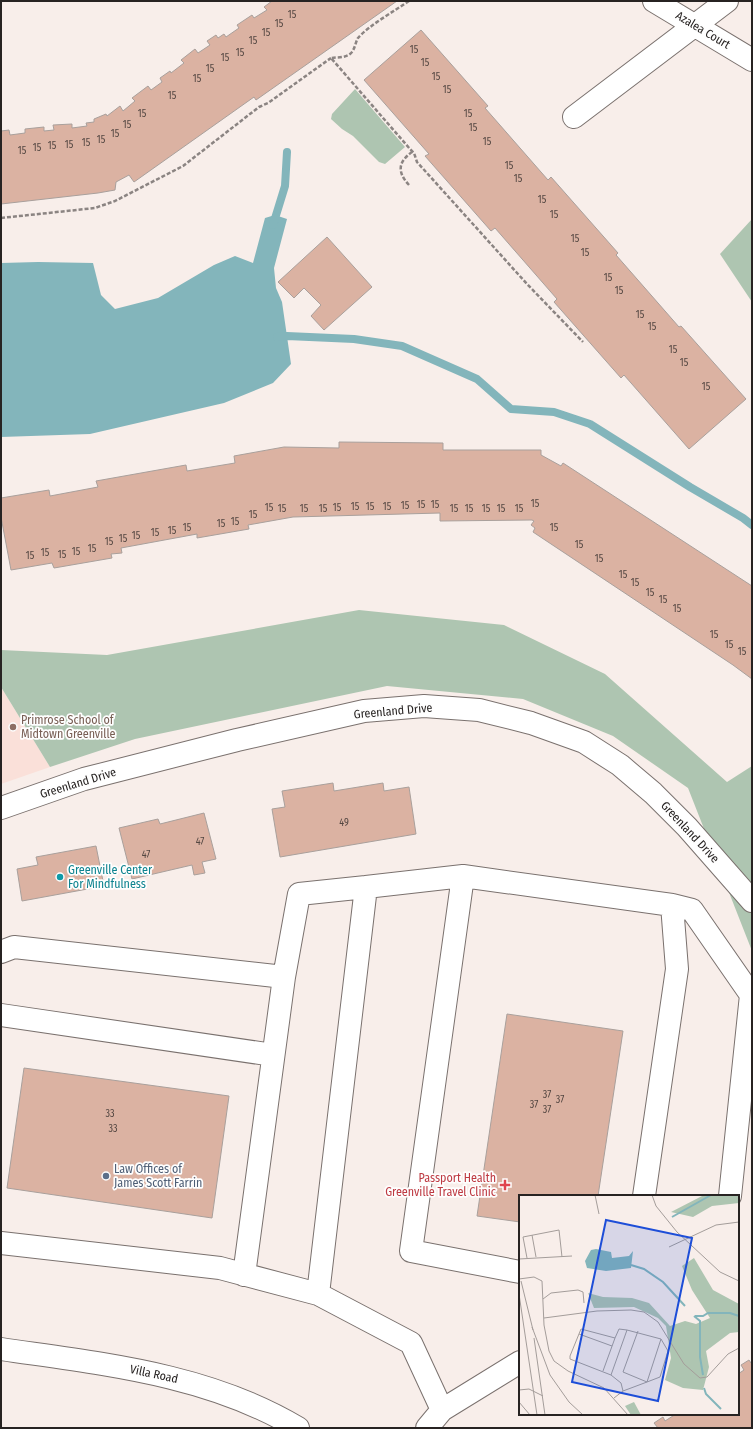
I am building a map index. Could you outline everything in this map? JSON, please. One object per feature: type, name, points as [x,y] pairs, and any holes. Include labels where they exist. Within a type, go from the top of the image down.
[{"type":"street","name":"Azalea Court","points":[[654,1],[752,60]]},
{"type":"street","points":[[574,117],[728,1]]},
{"type":"street","name":"Greenland Drive","points":[[1,808],[84,779],[237,740],[364,711],[424,706],[479,710],[531,723],[584,742],[620,765],[653,793],[687,827],[752,901]]},
{"type":"street","points":[[463,876],[412,1251],[519,1272]]},
{"type":"street","points":[[244,1275],[284,977],[299,894],[463,876],[672,905],[692,910],[751,994],[730,1195]]},
{"type":"street","points":[[318,1294],[366,887]]},
{"type":"street","points":[[644,1195],[677,969],[672,905]]},
{"type":"street","points":[[1,952],[14,947],[284,977]]},
{"type":"street","points":[[1,1015],[273,1054]]},
{"type":"street","points":[[1,1242],[220,1268],[318,1294],[411,1343],[442,1410]]},
{"type":"street","name":"Villa Road","points":[[1,1349],[142,1370],[184,1380],[235,1397],[278,1416],[298,1428]]},
{"type":"street","points":[[426,1428],[442,1410],[519,1363]]},
{"type":"path","points":[[1,218],[95,208],[115,201],[183,166],[259,107],[268,103],[332,58],[350,54],[353,51],[358,38],[371,27],[409,1]]},
{"type":"path","points":[[332,58],[412,152],[417,162],[527,284],[583,342]]},
{"type":"path","points":[[409,185],[403,178],[400,169],[405,157],[412,152]]},
{"type":"shaded area","name":"Primrose School of Midtown Greenville","points":[[1,687],[50,767],[1,784]]},
{"type":"green space","points":[[355,89],[405,147],[385,164],[379,162],[353,136],[331,119],[332,114]]},
{"type":"green space","points":[[752,219],[752,302],[720,254]]},
{"type":"green space","points":[[359,610],[504,625],[605,674],[727,782],[752,766],[752,951],[688,788],[613,736],[523,699],[387,686],[135,739],[50,767],[1,687],[1,650],[107,655]]},
{"type":"water","points":[[275,215],[287,219],[274,268],[276,288],[282,302],[291,364],[273,383],[224,403],[90,434],[1,437],[1,263],[93,263],[101,295],[115,309],[158,298],[214,265],[235,256],[253,263],[265,218]]},
{"type":"building","points":[[272,1],[397,1],[256,100],[254,97],[134,182],[129,175],[116,182],[115,190],[1,204],[1,131],[9,130],[10,135],[25,133],[25,129],[44,127],[44,131],[54,130],[53,125],[72,124],[72,128],[87,126],[86,123],[94,122],[94,119],[106,114],[107,116],[120,106],[123,111],[135,101],[132,98],[148,86],[151,90],[162,82],[160,78],[170,71],[171,73],[184,63],[181,60],[195,49],[198,53],[210,45],[207,41],[216,35],[218,38],[224,34],[226,37],[239,28],[237,25],[252,15],[254,18],[267,10],[264,7]]},
{"type":"building","points":[[421,30],[488,106],[485,108],[548,180],[551,177],[618,253],[616,255],[679,327],[681,326],[746,399],[689,449],[624,375],[621,378],[554,302],[557,299],[495,228],[491,231],[425,156],[429,154],[364,80]]},
{"type":"building","points":[[327,237],[372,287],[324,330],[311,316],[321,305],[304,288],[294,298],[278,282]]},
{"type":"building","points":[[339,442],[443,443],[443,450],[541,450],[541,455],[561,466],[563,463],[752,586],[752,679],[533,532],[535,528],[531,525],[534,521],[532,520],[440,521],[440,513],[293,517],[248,525],[249,529],[197,538],[197,534],[121,548],[122,553],[111,554],[112,558],[54,568],[52,563],[11,570],[1,517],[1,498],[49,490],[50,496],[98,487],[96,481],[186,465],[187,471],[235,463],[234,456],[284,447],[339,448]]},
{"type":"building","points":[[333,783],[334,791],[383,783],[384,791],[409,787],[416,834],[280,857],[272,809],[285,807],[282,791]]},
{"type":"building","points":[[204,813],[216,859],[202,862],[205,873],[194,875],[192,865],[132,879],[119,828],[158,819],[160,824]]},
{"type":"building","name":"Greenville Center For Mindfulness","points":[[96,846],[104,886],[22,901],[17,869],[38,865],[36,857]]},
{"type":"building","points":[[507,1014],[623,1031],[598,1195],[519,1195],[519,1222],[477,1216]]},
{"type":"building","points":[[24,1068],[229,1096],[212,1218],[7,1188]]},
{"type":"building","points":[[749,1360],[751,1363],[752,1362],[752,1428],[658,1428],[654,1423],[663,1417],[665,1421],[674,1415],[739,1415],[739,1373],[744,1370],[741,1365]]},
{"type":"waterway","points":[[273,225],[285,186],[287,152]]},
{"type":"waterway","points":[[277,337],[287,336],[354,339],[402,346],[477,379],[511,409],[554,412],[590,424],[752,525]]},
{"type":"place","name":"Primrose School of Midtown Greenville","points":[[13,727]]},
{"type":"place","name":"Greenville Center For Mindfulness","points":[[60,877]]},
{"type":"place","name":"Law Offices of James Scott Farrin","points":[[106,1176]]},
{"type":"place","name":"Passport Health Greenville Travel Clinic","points":[[505,1185]]}]
